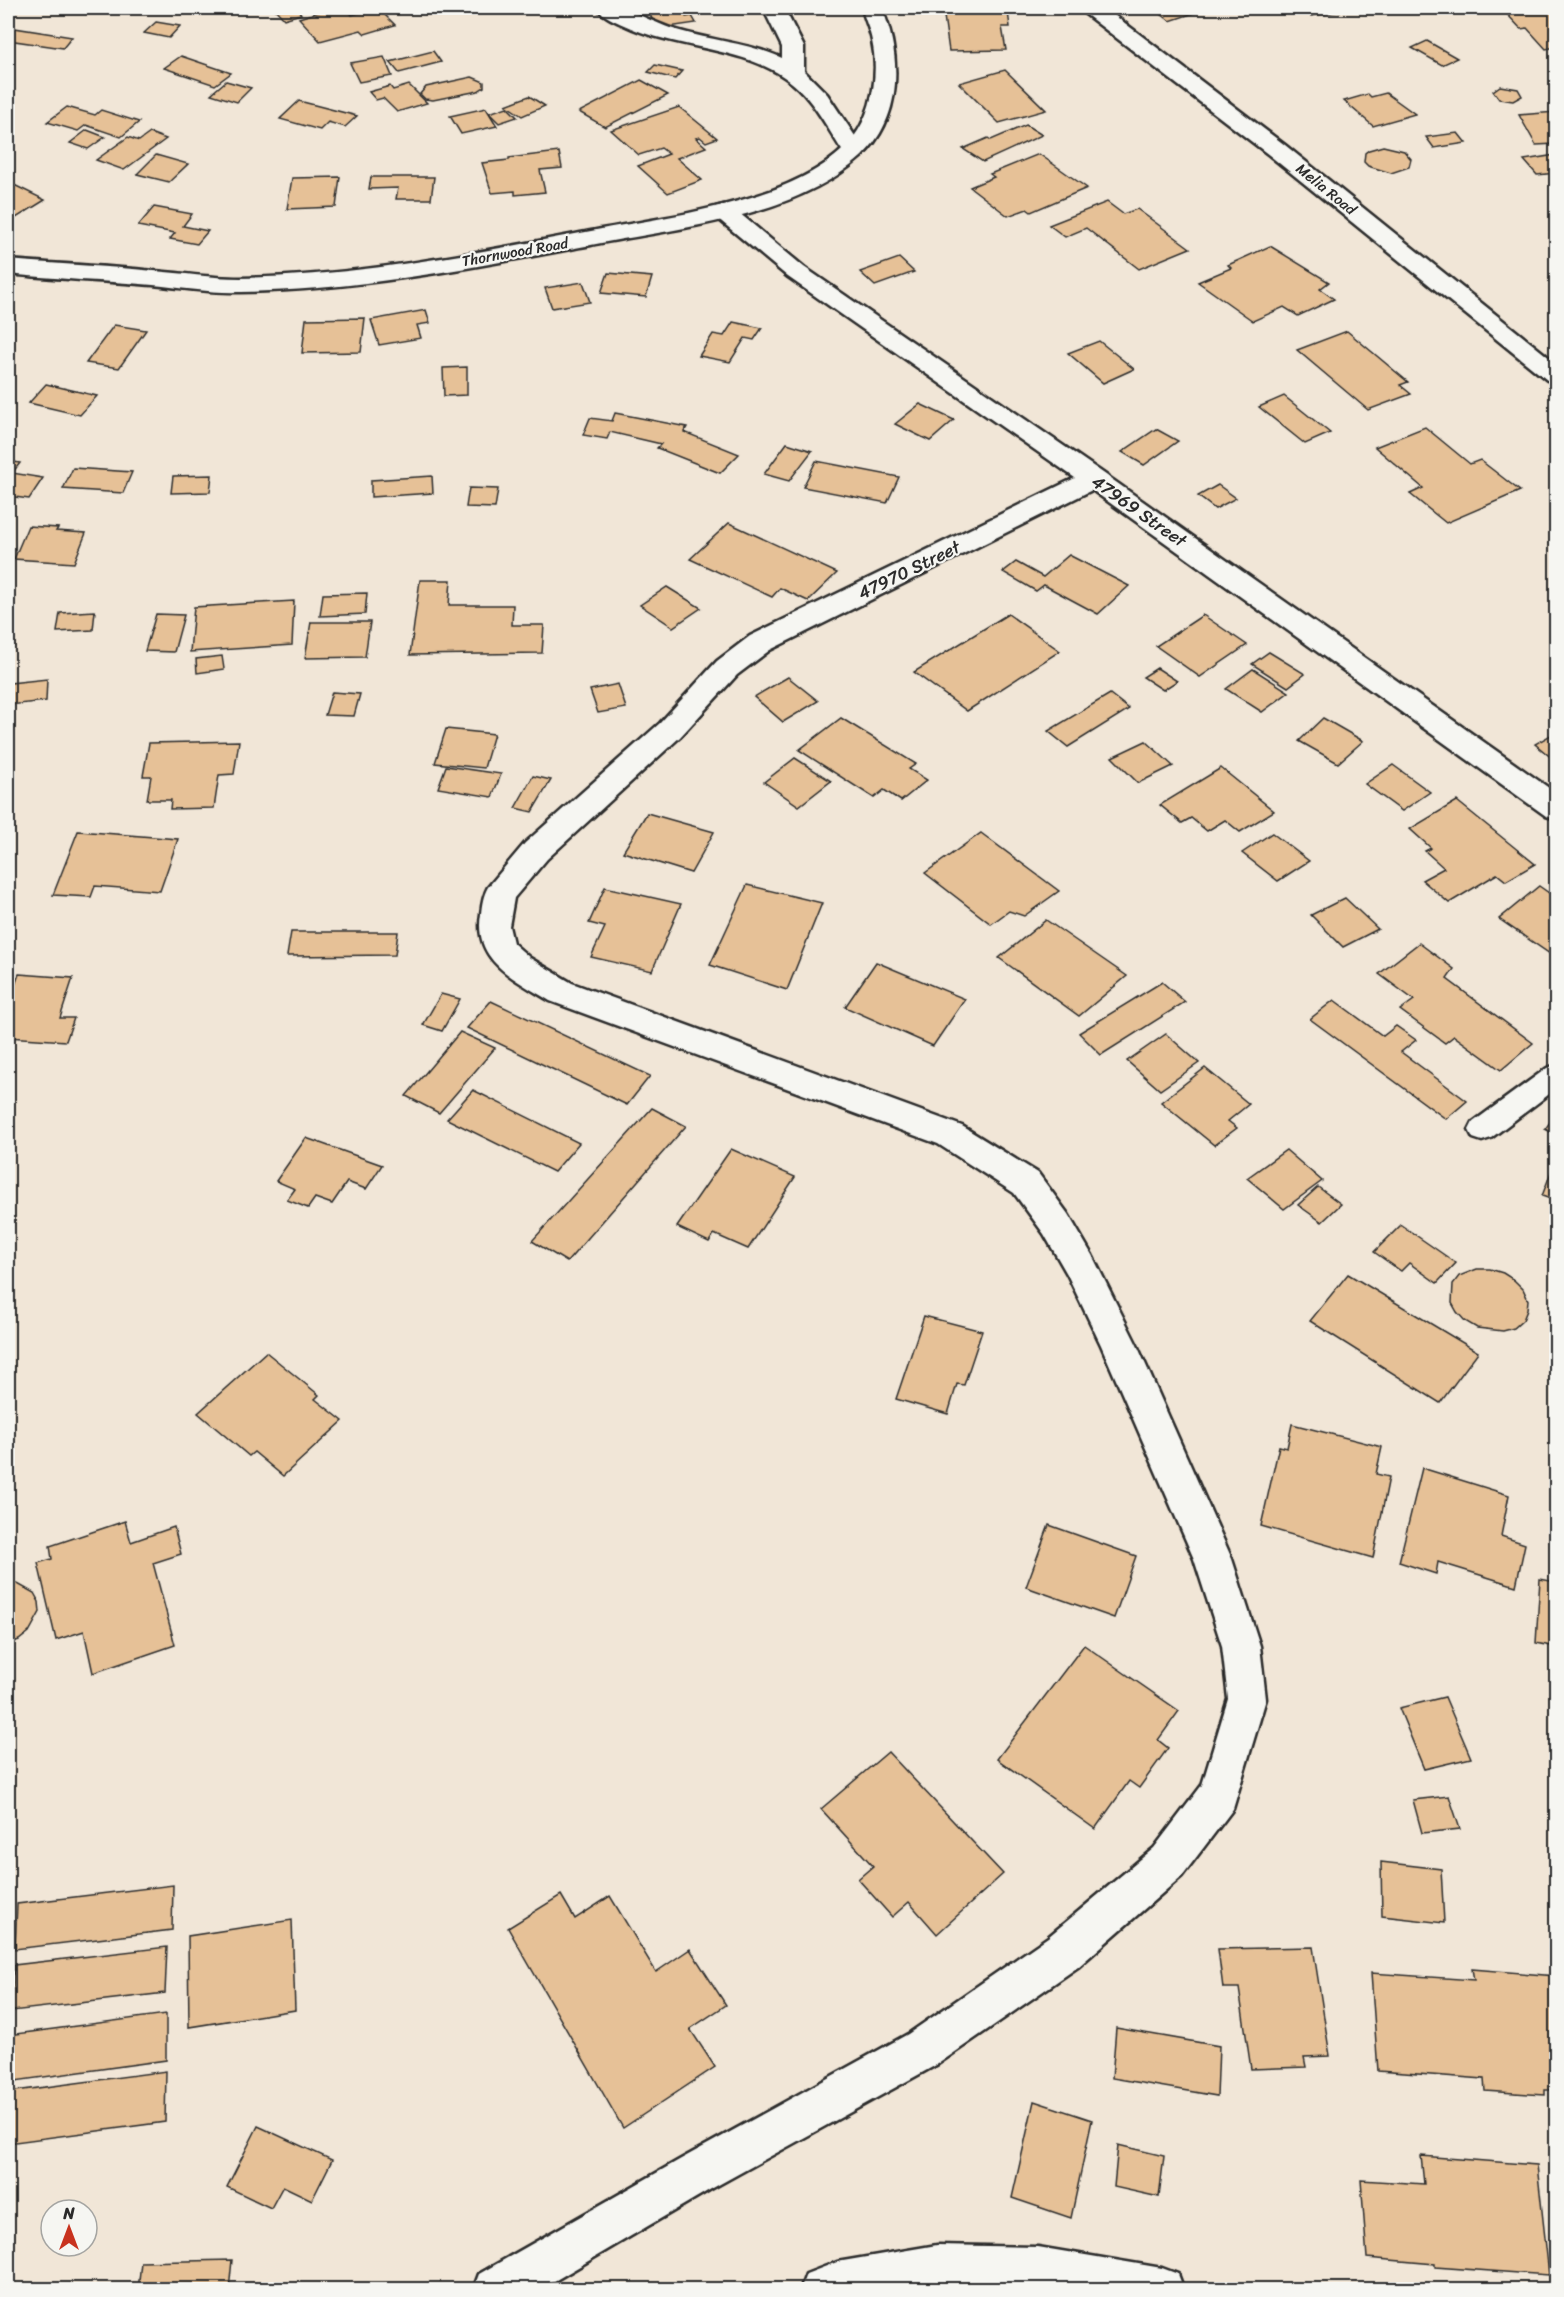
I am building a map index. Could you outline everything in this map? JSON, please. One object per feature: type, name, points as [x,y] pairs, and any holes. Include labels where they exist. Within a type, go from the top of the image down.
[{"type":"street","points":[[608,8],[624,18],[660,33],[744,50],[764,57],[793,73],[813,91],[854,151]]},
{"type":"street","points":[[774,8],[794,47],[793,73]]},
{"type":"street","name":"Thornwood Road","points":[[8,267],[236,285],[320,281],[395,272],[533,249],[724,212],[801,186],[830,170],[854,151],[876,120],[885,92],[885,50],[873,8]]},
{"type":"street","name":"Melia Road","points":[[1092,8],[1277,150],[1557,375]]},
{"type":"street","name":"47969 Street","points":[[724,212],[796,272],[1094,479],[1557,808]]},
{"type":"street","name":"47970 Street","points":[[495,2289],[696,2174],[923,2049],[1063,1952],[1168,1862],[1219,1795],[1247,1699],[1241,1646],[1213,1559],[1080,1264],[1056,1224],[1026,1184],[950,1136],[561,992],[519,966],[499,948],[494,926],[499,895],[537,851],[670,730],[727,668],[760,643],[1094,479]]},
{"type":"street","points":[[822,2289],[837,2284],[937,2267],[1038,2270],[1162,2289]]},
{"type":"lane","points":[[1482,1130],[1557,1075]]},
{"type":"building","points":[[274,8],[312,8],[299,11],[301,14],[284,19]]},
{"type":"building","points":[[315,8],[346,8],[352,15],[378,8],[395,25],[365,34],[361,30],[320,41],[299,18],[319,12]]},
{"type":"building","points":[[647,8],[677,8],[678,11],[683,10],[686,17],[692,16],[696,23],[662,28],[659,22],[654,23]]},
{"type":"building","points":[[1000,8],[1000,12],[1008,12],[1010,27],[1002,27],[1006,50],[949,51],[943,9]]},
{"type":"building","points":[[1153,8],[1209,8],[1170,21]]},
{"type":"building","points":[[1303,8],[1358,8],[1311,16]]},
{"type":"building","points":[[1556,8],[1556,47],[1546,49],[1527,28],[1521,29],[1507,14]]},
{"type":"building","points":[[156,22],[180,26],[169,38],[144,33]]},
{"type":"building","points":[[8,27],[72,37],[63,48],[8,40]]},
{"type":"building","points":[[1427,41],[1457,58],[1442,65],[1412,48]]},
{"type":"building","points":[[433,51],[441,62],[399,73],[390,62]]},
{"type":"building","points":[[181,56],[231,73],[215,85],[164,68]]},
{"type":"building","points":[[384,57],[392,76],[359,82],[350,63]]},
{"type":"building","points":[[655,65],[682,71],[675,79],[648,72]]},
{"type":"building","points":[[1005,70],[1046,110],[999,123],[959,83]]},
{"type":"building","points":[[472,77],[484,82],[484,87],[478,91],[433,100],[425,99],[420,94],[426,87]]},
{"type":"building","points":[[641,80],[668,95],[605,127],[579,112]]},
{"type":"building","points":[[226,81],[251,88],[237,102],[211,94]]},
{"type":"building","points":[[409,85],[427,103],[397,112],[383,98],[376,100],[369,92],[390,86],[393,90]]},
{"type":"building","points":[[1500,86],[1518,89],[1522,96],[1513,101],[1499,99],[1493,91]]},
{"type":"building","points":[[1386,93],[1415,114],[1373,126],[1344,101],[1368,94],[1371,97]]},
{"type":"building","points":[[529,96],[545,106],[522,116],[506,105]]},
{"type":"building","points":[[299,101],[357,116],[345,127],[328,122],[320,130],[280,119]]},
{"type":"building","points":[[67,107],[95,115],[101,110],[139,122],[121,137],[86,125],[78,131],[47,122]]},
{"type":"building","points":[[507,107],[517,117],[499,123],[489,113]]},
{"type":"building","points":[[679,107],[717,138],[706,142],[700,137],[696,138],[706,147],[677,158],[702,180],[668,193],[638,166],[669,154],[661,148],[639,155],[611,130]]},
{"type":"building","points":[[486,108],[497,126],[461,134],[450,116]]},
{"type":"building","points":[[1556,112],[1556,144],[1536,145],[1519,115]]},
{"type":"building","points":[[1026,125],[1042,135],[983,162],[963,149],[988,138],[991,140]]},
{"type":"building","points":[[87,130],[105,137],[88,149],[70,143]]},
{"type":"building","points":[[150,133],[166,139],[124,170],[96,160],[128,137],[139,141]]},
{"type":"building","points":[[1458,133],[1466,143],[1434,148],[1426,137]]},
{"type":"building","points":[[1383,146],[1404,151],[1411,159],[1409,167],[1391,173],[1368,166],[1364,162],[1365,153]]},
{"type":"building","points":[[559,152],[562,168],[540,170],[545,192],[515,195],[515,191],[492,193],[482,163]]},
{"type":"building","points":[[1039,154],[1087,188],[1031,212],[1027,209],[1008,216],[970,187],[994,177],[990,174]]},
{"type":"building","points":[[156,155],[188,164],[169,182],[137,174]]},
{"type":"building","points":[[1556,155],[1556,173],[1537,175],[1524,160]]},
{"type":"building","points":[[340,177],[336,207],[287,209],[292,178]]},
{"type":"building","points":[[371,177],[434,177],[431,199],[396,199],[398,188],[369,189]]},
{"type":"building","points":[[8,182],[45,200],[8,223]]},
{"type":"building","points":[[1107,202],[1123,214],[1137,209],[1190,248],[1139,269],[1086,228],[1065,237],[1049,225]]},
{"type":"building","points":[[154,207],[192,214],[183,226],[208,231],[197,244],[170,239],[175,233],[138,226]]},
{"type":"building","points":[[1270,246],[1329,282],[1320,289],[1334,299],[1298,316],[1284,307],[1253,321],[1198,282],[1231,268],[1228,265]]},
{"type":"building","points":[[899,258],[914,272],[875,286],[860,272]]},
{"type":"building","points":[[608,273],[652,277],[646,297],[601,293]]},
{"type":"building","points":[[583,282],[590,302],[552,308],[545,288]]},
{"type":"building","points":[[426,310],[430,323],[417,325],[421,338],[379,345],[371,320]]},
{"type":"building","points":[[365,318],[361,352],[302,353],[306,319]]},
{"type":"building","points":[[733,322],[762,328],[754,340],[745,338],[730,362],[699,356],[713,334],[724,336]]},
{"type":"building","points":[[114,325],[146,330],[119,368],[86,363]]},
{"type":"building","points":[[1347,331],[1408,382],[1400,385],[1411,394],[1368,410],[1297,350]]},
{"type":"building","points":[[1099,341],[1134,369],[1103,383],[1068,353]]},
{"type":"building","points":[[467,367],[467,395],[444,396],[443,368]]},
{"type":"building","points":[[46,384],[97,396],[80,415],[29,403]]},
{"type":"building","points":[[1284,396],[1330,433],[1305,444],[1259,407]]},
{"type":"building","points":[[920,404],[954,420],[930,441],[895,424]]},
{"type":"building","points":[[615,413],[687,427],[684,432],[739,454],[720,473],[657,448],[661,444],[610,432],[607,439],[583,435],[590,418],[612,421]]},
{"type":"building","points":[[1425,427],[1470,464],[1480,460],[1520,491],[1446,523],[1410,494],[1423,488],[1375,447]]},
{"type":"building","points":[[1156,429],[1178,441],[1144,465],[1122,452]]},
{"type":"building","points":[[787,443],[812,451],[789,481],[764,474]]},
{"type":"building","points":[[8,461],[20,463],[12,473],[43,478],[29,499],[8,496]]},
{"type":"building","points":[[816,461],[899,477],[887,503],[803,487]]},
{"type":"building","points":[[73,468],[132,472],[123,493],[63,489]]},
{"type":"building","points":[[212,475],[210,492],[171,493],[173,476]]},
{"type":"building","points":[[432,476],[433,493],[371,497],[371,480]]},
{"type":"building","points":[[1218,485],[1236,498],[1215,509],[1198,496]]},
{"type":"building","points":[[469,488],[498,489],[495,508],[466,507]]},
{"type":"building","points":[[729,523],[837,573],[808,601],[780,588],[772,597],[690,559]]},
{"type":"building","points":[[28,526],[86,533],[74,563],[14,559]]},
{"type":"building","points":[[1069,555],[1129,586],[1098,614],[1044,585],[1036,591],[1003,572],[1016,562],[1043,577]]},
{"type":"building","points":[[420,580],[451,580],[449,605],[513,605],[512,625],[544,625],[542,653],[410,655]]},
{"type":"building","points":[[667,587],[701,608],[673,627],[640,605]]},
{"type":"building","points":[[367,593],[365,614],[320,616],[323,594]]},
{"type":"building","points":[[294,601],[292,645],[190,652],[194,607]]},
{"type":"building","points":[[95,611],[93,630],[57,632],[60,613]]},
{"type":"building","points":[[156,614],[184,615],[174,652],[145,651]]},
{"type":"building","points":[[1008,614],[1060,651],[967,711],[914,672]]},
{"type":"building","points":[[1203,615],[1247,645],[1200,677],[1156,646]]},
{"type":"building","points":[[311,622],[370,622],[365,657],[305,658]]},
{"type":"building","points":[[1269,652],[1305,674],[1288,687],[1252,664]]},
{"type":"building","points":[[222,656],[224,669],[197,673],[196,659]]},
{"type":"building","points":[[1157,668],[1177,681],[1163,690],[1143,677]]},
{"type":"building","points":[[1253,669],[1289,692],[1262,712],[1226,689]]},
{"type":"building","points":[[788,677],[818,701],[783,722],[754,697]]},
{"type":"building","points":[[47,679],[46,701],[9,705],[10,683]]},
{"type":"building","points":[[618,684],[626,708],[598,713],[590,690]]},
{"type":"building","points":[[332,692],[360,694],[354,716],[325,715]]},
{"type":"building","points":[[1110,694],[1129,709],[1068,747],[1048,731]]},
{"type":"building","points":[[841,718],[916,764],[909,769],[927,780],[901,801],[884,790],[874,798],[799,750]]},
{"type":"building","points":[[1323,718],[1363,741],[1338,763],[1299,741]]},
{"type":"building","points":[[446,729],[494,734],[484,768],[435,763]]},
{"type":"building","points":[[1556,732],[1556,757],[1553,759],[1535,744]]},
{"type":"building","points":[[239,741],[234,774],[219,775],[214,808],[170,809],[171,800],[147,800],[151,776],[143,776],[149,743]]},
{"type":"building","points":[[1146,741],[1173,766],[1138,783],[1112,757]]},
{"type":"building","points":[[795,758],[831,781],[799,806],[764,782]]},
{"type":"building","points":[[1393,765],[1430,792],[1402,811],[1365,784]]},
{"type":"building","points":[[446,766],[501,774],[492,797],[438,788]]},
{"type":"building","points":[[1221,768],[1274,811],[1240,832],[1225,820],[1207,831],[1191,818],[1182,823],[1160,805]]},
{"type":"building","points":[[533,776],[551,780],[532,812],[515,808]]},
{"type":"building","points":[[1457,801],[1535,864],[1506,881],[1497,874],[1449,903],[1422,880],[1444,868],[1425,851],[1431,848],[1410,829]]},
{"type":"building","points":[[647,813],[714,832],[691,873],[623,852]]},
{"type":"building","points":[[78,831],[178,839],[160,891],[95,886],[91,897],[53,895]]},
{"type":"building","points":[[981,833],[1059,891],[1024,916],[1009,911],[991,924],[925,873]]},
{"type":"building","points":[[1272,833],[1309,861],[1278,881],[1242,853]]},
{"type":"building","points":[[747,885],[822,903],[787,990],[710,965]]},
{"type":"building","points":[[1539,886],[1556,898],[1556,958],[1499,919]]},
{"type":"building","points":[[605,887],[681,904],[652,971],[591,957],[605,927],[589,923]]},
{"type":"building","points":[[1345,898],[1378,929],[1343,947],[1311,915]]},
{"type":"building","points":[[1046,920],[1127,976],[1079,1016],[999,958]]},
{"type":"building","points":[[291,932],[398,932],[395,955],[287,956]]},
{"type":"building","points":[[1419,943],[1454,969],[1447,979],[1533,1043],[1501,1070],[1454,1036],[1445,1043],[1400,1010],[1414,1000],[1379,974]]},
{"type":"building","points":[[876,962],[965,999],[933,1046],[845,1007]]},
{"type":"building","points":[[19,974],[73,978],[60,1018],[74,1018],[66,1041],[8,1037],[8,1005]]},
{"type":"building","points":[[1162,982],[1185,1002],[1101,1055],[1079,1033]]},
{"type":"building","points":[[441,994],[460,999],[442,1031],[423,1025]]},
{"type":"building","points":[[1334,1000],[1383,1036],[1396,1026],[1416,1040],[1401,1052],[1467,1101],[1446,1119],[1310,1019]]},
{"type":"building","points":[[491,1001],[650,1076],[627,1105],[467,1028]]},
{"type":"building","points":[[460,1032],[495,1048],[439,1113],[406,1096]]},
{"type":"building","points":[[1166,1034],[1199,1063],[1160,1090],[1127,1061]]},
{"type":"building","points":[[1205,1068],[1249,1104],[1228,1121],[1237,1128],[1214,1145],[1161,1102]]},
{"type":"building","points":[[473,1090],[579,1143],[554,1172],[447,1119]]},
{"type":"building","points":[[652,1108],[686,1126],[567,1262],[532,1241]]},
{"type":"building","points":[[1556,1114],[1556,1135],[1545,1129]]},
{"type":"building","points":[[306,1138],[382,1165],[366,1189],[347,1182],[332,1204],[315,1198],[308,1208],[287,1200],[295,1189],[276,1181]]},
{"type":"building","points":[[731,1149],[795,1177],[748,1249],[714,1234],[709,1242],[677,1227]]},
{"type":"building","points":[[1286,1150],[1322,1181],[1284,1209],[1247,1178]]},
{"type":"building","points":[[1556,1159],[1556,1201],[1542,1196]]},
{"type":"building","points":[[1318,1187],[1341,1204],[1322,1222],[1298,1205]]},
{"type":"building","points":[[1401,1225],[1456,1263],[1437,1283],[1409,1263],[1401,1271],[1374,1252]]},
{"type":"building","points":[[1477,1269],[1490,1269],[1503,1273],[1523,1289],[1528,1300],[1527,1310],[1523,1320],[1514,1328],[1503,1331],[1477,1328],[1465,1321],[1457,1312],[1452,1303],[1453,1284],[1459,1276]]},
{"type":"building","points":[[1348,1274],[1478,1352],[1440,1403],[1310,1321]]},
{"type":"building","points":[[924,1316],[982,1331],[964,1385],[957,1384],[948,1414],[896,1399]]},
{"type":"building","points":[[266,1352],[319,1395],[315,1399],[343,1421],[283,1476],[254,1452],[249,1456],[198,1413]]},
{"type":"building","points":[[1292,1424],[1382,1447],[1376,1474],[1389,1477],[1373,1558],[1261,1526],[1279,1446],[1287,1448]]},
{"type":"building","points":[[1422,1468],[1509,1495],[1501,1536],[1525,1544],[1516,1586],[1438,1562],[1436,1574],[1399,1562]]},
{"type":"building","points":[[125,1521],[131,1542],[174,1527],[181,1554],[153,1563],[175,1645],[93,1673],[84,1631],[56,1640],[38,1563],[52,1559],[50,1546]]},
{"type":"building","points":[[1049,1525],[1136,1556],[1114,1618],[1026,1587]]},
{"type":"building","points":[[1540,1579],[1556,1582],[1556,1647],[1536,1643]]},
{"type":"building","points":[[8,1583],[16,1583],[34,1593],[39,1602],[40,1612],[29,1632],[19,1640],[8,1644]]},
{"type":"building","points":[[1084,1645],[1179,1711],[1158,1740],[1168,1748],[1139,1788],[1129,1781],[1095,1829],[997,1759]]},
{"type":"building","points":[[1445,1697],[1471,1758],[1424,1769],[1399,1708]]},
{"type":"building","points":[[888,1752],[1003,1874],[937,1934],[909,1902],[892,1917],[858,1879],[873,1866],[821,1809]]},
{"type":"building","points":[[1449,1796],[1460,1829],[1422,1833],[1413,1800]]},
{"type":"building","points":[[1381,1862],[1441,1869],[1444,1923],[1382,1916]]},
{"type":"building","points":[[173,1885],[172,1930],[15,1949],[17,1904]]},
{"type":"building","points":[[561,1895],[575,1919],[610,1896],[656,1972],[690,1949],[726,2005],[690,2029],[715,2067],[623,2128],[508,1928]]},
{"type":"building","points":[[292,1920],[295,2010],[189,2027],[188,1936]]},
{"type":"building","points":[[167,1947],[165,1993],[12,2011],[14,1965]]},
{"type":"building","points":[[1313,1947],[1330,2056],[1304,2057],[1306,2067],[1251,2069],[1239,1988],[1223,1988],[1218,1949]]},
{"type":"building","points":[[1472,1969],[1556,1976],[1556,2090],[1545,2090],[1545,2095],[1485,2091],[1484,2079],[1378,2071],[1371,1973],[1474,1980]]},
{"type":"building","points":[[166,2014],[166,2060],[8,2082],[9,2035]]},
{"type":"building","points":[[1116,2028],[1219,2046],[1217,2096],[1112,2078]]},
{"type":"building","points":[[166,2071],[165,2122],[8,2143],[8,2092]]},
{"type":"building","points":[[1034,2101],[1092,2120],[1071,2218],[1012,2198]]},
{"type":"building","points":[[258,2126],[332,2160],[312,2200],[283,2186],[271,2208],[227,2187]]},
{"type":"building","points":[[1118,2145],[1164,2156],[1159,2197],[1114,2187]]},
{"type":"building","points":[[1421,2156],[1537,2165],[1549,2275],[1435,2267],[1435,2264],[1367,2258],[1361,2180],[1424,2184]]},
{"type":"building","points":[[232,2260],[229,2290],[138,2290],[141,2262]]}]
